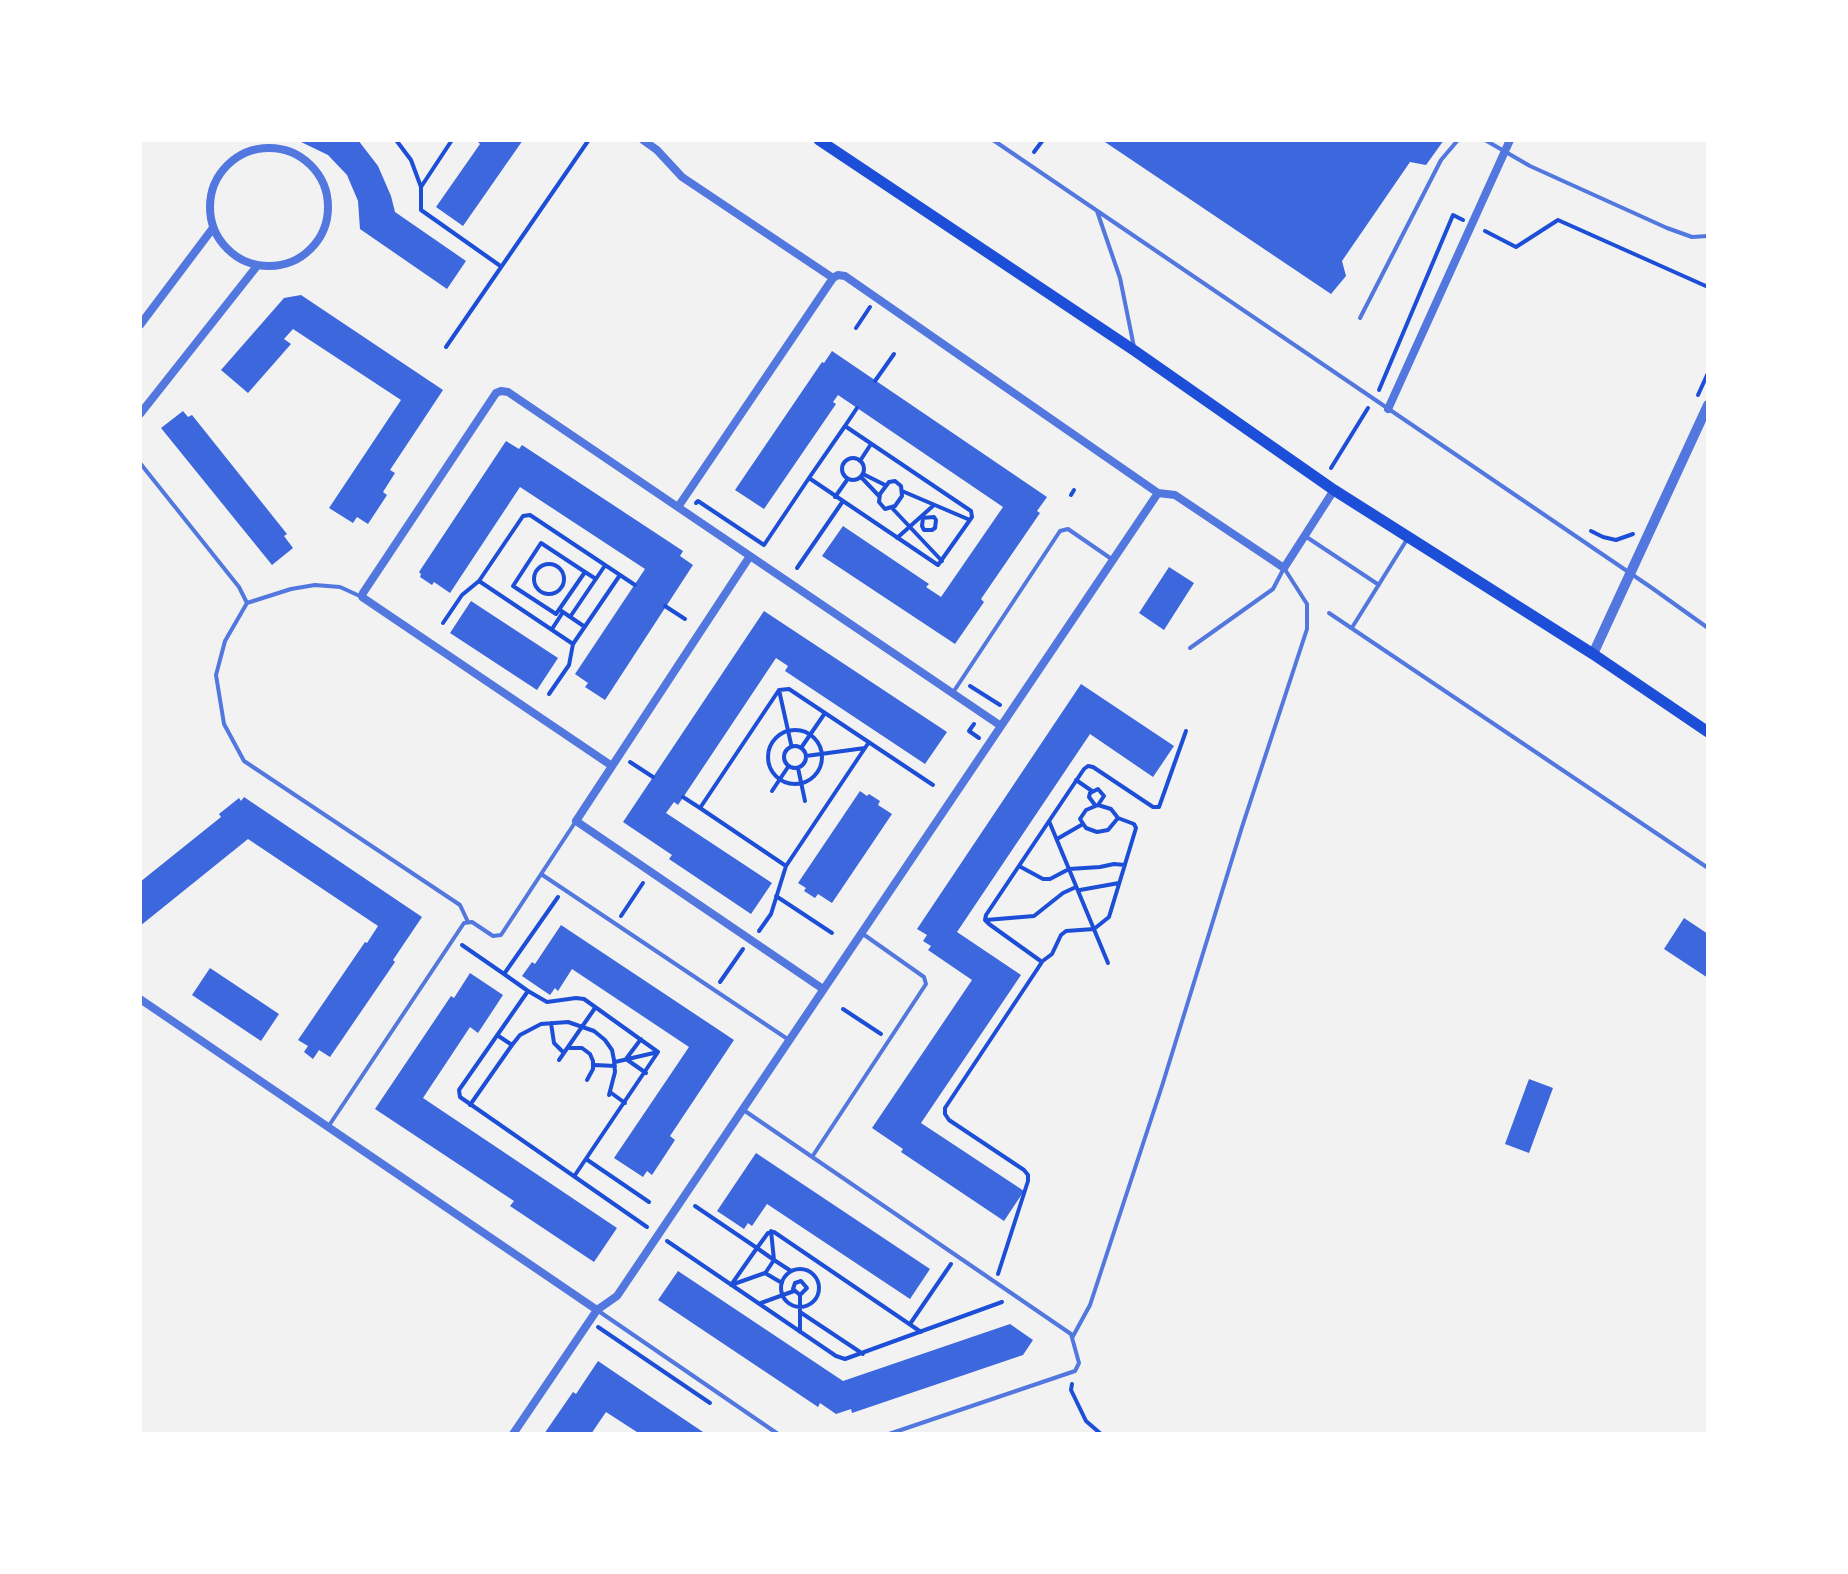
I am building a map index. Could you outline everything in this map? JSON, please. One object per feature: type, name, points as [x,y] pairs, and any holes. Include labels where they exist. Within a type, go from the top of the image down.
[{"type":"main road","points":[[820,140],[1334,490],[1593,654],[1708,732]]},
{"type":"street","points":[[244,140],[252,150]]},
{"type":"street","points":[[643,140],[682,177],[833,278],[845,276],[1158,493],[1176,495],[1284,568],[1334,490]]},
{"type":"street","points":[[1388,408],[1510,140]]},
{"type":"street","points":[[271,147],[290,151],[307,161],[328,194],[329,214],[323,233],[312,249],[296,261],[257,266],[223,246],[213,228],[209,210],[220,172],[234,158],[252,150],[271,147]]},
{"type":"street","points":[[140,325],[213,228]]},
{"type":"street","points":[[140,414],[257,266]]},
{"type":"street","points":[[678,507],[833,278]]},
{"type":"street","points":[[612,766],[362,597],[496,393],[501,391],[508,392],[1001,726]]},
{"type":"street","points":[[1593,654],[1708,405]]},
{"type":"street","points":[[514,1434],[597,1310],[617,1296],[1158,493]]},
{"type":"street","points":[[750,556],[576,820],[823,990]]},
{"type":"street","points":[[140,999],[597,1310]]},
{"type":"lane","points":[[993,140],[1708,628]]},
{"type":"lane","points":[[1360,318],[1441,160],[1458,140]]},
{"type":"lane","points":[[1484,140],[1530,166],[1667,228],[1692,236],[1708,236]]},
{"type":"lane","points":[[1096,209],[1120,278],[1135,351]]},
{"type":"lane","points":[[140,463],[239,587],[247,603]]},
{"type":"lane","points":[[952,693],[1060,531],[1068,529],[1113,560]]},
{"type":"lane","points":[[1304,536],[1379,586]]},
{"type":"lane","points":[[1352,628],[1408,537]]},
{"type":"lane","points":[[1190,648],[1273,590],[1284,568]]},
{"type":"lane","points":[[1072,1338],[1090,1305],[1307,629],[1307,604],[1284,568]]},
{"type":"lane","points":[[362,597],[316,584],[247,603],[226,641],[216,675],[224,724],[244,761],[460,905],[468,922],[493,936],[501,935],[576,820]]},
{"type":"lane","points":[[1329,612],[1708,868]]},
{"type":"lane","points":[[541,874],[789,1040]]},
{"type":"lane","points":[[328,1127],[468,922]]},
{"type":"lane","points":[[812,1156],[927,980],[862,933]]},
{"type":"lane","points":[[743,1109],[1072,1338],[1079,1362],[1075,1371],[890,1434]]},
{"type":"lane","points":[[597,1310],[778,1434]]},
{"type":"path","points":[[396,140],[412,160],[421,187],[421,210],[501,266]]},
{"type":"path","points":[[421,187],[452,140]]},
{"type":"path","points":[[446,347],[586,140]]},
{"type":"path","points":[[1022,147],[1032,154],[1042,140]]},
{"type":"path","points":[[1322,481],[1374,399],[1396,355],[1454,215],[1516,248],[1558,220],[1708,286]]},
{"type":"path","points":[[856,328],[877,298]]},
{"type":"path","points":[[876,380],[894,354]]},
{"type":"path","points":[[1693,408],[1708,373]]},
{"type":"path","points":[[698,501],[764,546],[857,408]]},
{"type":"path","points":[[809,478],[935,564],[942,561],[970,520],[971,511],[845,426]]},
{"type":"path","points":[[860,460],[871,444]]},
{"type":"path","points":[[853,458],[860,460],[864,466],[862,476],[854,481],[848,479],[842,472],[844,463],[853,458]]},
{"type":"path","points":[[862,476],[885,485]]},
{"type":"path","points":[[862,476],[885,509],[899,501],[902,490]]},
{"type":"path","points":[[836,496],[848,479]]},
{"type":"path","points":[[879,496],[885,485],[894,481],[902,490],[970,520]]},
{"type":"path","points":[[797,568],[843,501]]},
{"type":"path","points":[[897,538],[934,505]]},
{"type":"path","points":[[892,508],[942,561]]},
{"type":"path","points":[[443,623],[526,514],[634,585]]},
{"type":"path","points":[[1590,530],[1616,540],[1640,529]]},
{"type":"path","points":[[561,611],[556,614],[513,586],[542,543],[596,579]]},
{"type":"path","points":[[557,567],[563,558]]},
{"type":"path","points":[[527,564],[536,571]]},
{"type":"path","points":[[548,564],[557,567],[563,574],[561,587],[550,594],[541,591],[534,584],[536,571],[548,564]]},
{"type":"path","points":[[570,617],[604,565]]},
{"type":"path","points":[[552,630],[585,572]]},
{"type":"path","points":[[550,694],[569,664],[573,644],[620,575]]},
{"type":"path","points":[[478,581],[573,644]]},
{"type":"path","points":[[561,587],[570,593]]},
{"type":"path","points":[[535,600],[541,591]]},
{"type":"path","points":[[665,606],[685,619]]},
{"type":"path","points":[[561,611],[585,626]]},
{"type":"path","points":[[779,690],[789,689],[867,745],[932,785]]},
{"type":"path","points":[[779,690],[791,746]]},
{"type":"path","points":[[700,808],[779,690]]},
{"type":"path","points":[[801,748],[825,712]]},
{"type":"path","points":[[985,920],[1084,769],[1093,767],[1152,807],[1159,807],[1186,731]]},
{"type":"path","points":[[788,732],[810,735],[820,748],[818,772],[801,784],[780,780],[769,766],[772,743],[788,732]]},
{"type":"path","points":[[806,756],[867,745]]},
{"type":"path","points":[[720,982],[771,914],[786,866],[867,745]]},
{"type":"path","points":[[788,767],[798,768],[806,756],[801,748],[791,746]]},
{"type":"path","points":[[788,767],[783,756],[791,746]]},
{"type":"path","points":[[772,791],[788,767]]},
{"type":"path","points":[[798,768],[805,801]]},
{"type":"path","points":[[1076,780],[1092,791]]},
{"type":"path","points":[[995,1282],[1028,1175],[949,1120],[946,1108],[1042,962],[1052,954],[1061,935],[1066,931],[1094,929],[1109,917],[1135,826],[1118,818],[1112,809],[1097,805],[1089,798],[1098,789],[1103,801],[1097,805],[1082,814],[1080,820],[1091,831],[1102,832],[1112,828],[1118,818]]},
{"type":"path","points":[[683,797],[786,866]]},
{"type":"path","points":[[1049,821],[1108,963]]},
{"type":"path","points":[[1056,839],[1082,824]]},
{"type":"path","points":[[1019,866],[1043,880],[1069,869],[1124,865]]},
{"type":"path","points":[[621,916],[651,872]]},
{"type":"path","points":[[985,920],[1034,916],[1063,893],[1119,883]]},
{"type":"path","points":[[454,939],[504,974],[564,889]]},
{"type":"path","points":[[776,896],[832,933]]},
{"type":"path","points":[[985,920],[1042,962]]},
{"type":"path","points":[[528,990],[546,1002],[580,998],[658,1052]]},
{"type":"path","points":[[559,1060],[596,1008]]},
{"type":"path","points":[[842,1009],[889,1040]]},
{"type":"path","points":[[470,1104],[512,1045],[530,1029],[568,1022],[605,1040],[615,1064],[609,1094],[625,1103]]},
{"type":"path","points":[[551,1023],[554,1043],[565,1051],[582,1048],[590,1054],[593,1066],[587,1080]]},
{"type":"path","points":[[497,1035],[512,1045]]},
{"type":"path","points":[[626,1060],[641,1039]]},
{"type":"path","points":[[593,1066],[658,1052]]},
{"type":"path","points":[[574,1176],[658,1052]]},
{"type":"path","points":[[626,1060],[646,1073]]},
{"type":"path","points":[[586,1158],[649,1202]]},
{"type":"path","points":[[695,1206],[791,1271]]},
{"type":"path","points":[[770,1231],[774,1260],[765,1273],[731,1284],[757,1248],[770,1231]]},
{"type":"path","points":[[770,1231],[922,1332]]},
{"type":"path","points":[[910,1324],[950,1264]]},
{"type":"path","points":[[800,1269],[800,1281]]},
{"type":"path","points":[[800,1309],[810,1304],[819,1290],[814,1274],[800,1269],[784,1278],[782,1295],[786,1301],[862,1354]]},
{"type":"path","points":[[765,1273],[782,1283]]},
{"type":"path","points":[[800,1281],[806,1285]]},
{"type":"path","points":[[794,1291],[795,1283],[800,1281]]},
{"type":"path","points":[[806,1285],[818,1281]]},
{"type":"path","points":[[800,1295],[806,1292],[806,1285]]},
{"type":"path","points":[[759,1304],[794,1291]]},
{"type":"path","points":[[794,1291],[800,1295]]},
{"type":"path","points":[[800,1295],[800,1332]]},
{"type":"path","points":[[597,1326],[720,1410]]},
{"type":"path","points":[[1075,1371],[1071,1390],[1086,1421],[1101,1434]]},
{"type":"building","points":[[297,140],[358,140],[378,166],[395,212],[466,261],[447,289],[360,229],[358,201],[347,175],[328,155]]},
{"type":"building","points":[[480,140],[523,140],[463,226],[436,207]]},
{"type":"building","points":[[1102,140],[1444,140],[1426,165],[1410,162],[1342,261],[1346,276],[1331,294]]},
{"type":"building","points":[[301,295],[443,390],[390,470],[395,473],[383,492],[387,495],[368,524],[357,517],[353,523],[329,508],[401,400],[293,329],[284,339],[291,344],[248,393],[221,370],[284,298]]},
{"type":"building","points":[[832,351],[1047,497],[955,644],[822,556],[843,526],[929,584],[926,587],[941,597],[1003,507],[838,395],[833,402],[836,404],[764,509],[735,490]]},
{"type":"building","points":[[183,411],[188,417],[192,415],[287,534],[284,536],[293,548],[272,565],[161,428]]},
{"type":"building","points":[[506,441],[519,449],[522,445],[683,551],[680,556],[693,565],[605,700],[585,687],[588,683],[575,674],[645,569],[520,487],[450,593],[420,577],[419,572]]},
{"type":"building","points":[[1169,567],[1194,583],[1164,630],[1139,613]]},
{"type":"building","points":[[471,601],[558,658],[537,690],[450,633]]},
{"type":"building","points":[[764,611],[947,732],[925,764],[785,671],[788,666],[776,658],[678,805],[674,802],[666,813],[772,883],[751,914],[669,859],[672,855],[623,822]]},
{"type":"building","points":[[1081,684],[1174,746],[1153,777],[1090,734],[957,932],[1021,975],[921,1123],[1024,1191],[1004,1221],[872,1128],[972,980],[928,950],[931,946],[923,941],[927,935],[917,929]]},
{"type":"building","points":[[860,791],[880,801],[878,805],[892,814],[832,903],[818,894],[815,898],[798,883]]},
{"type":"building","points":[[244,797],[422,917],[330,1057],[319,1050],[313,1059],[304,1052],[308,1046],[298,1040],[378,926],[248,839],[140,926],[140,882]]},
{"type":"building","points":[[1684,918],[1708,934],[1708,978],[1664,949]]},
{"type":"building","points":[[561,925],[734,1040],[670,1136],[675,1140],[652,1175],[647,1171],[643,1177],[614,1158],[689,1047],[572,969],[558,991],[555,988],[550,995],[522,976],[532,962],[535,964]]},
{"type":"building","points":[[210,968],[279,1014],[261,1041],[192,995]]},
{"type":"building","points":[[470,973],[503,995],[478,1033],[470,1027],[423,1098],[617,1228],[594,1262],[510,1206],[514,1201],[375,1109]]},
{"type":"building","points":[[1529,1079],[1553,1088],[1529,1153],[1505,1144]]},
{"type":"building","points":[[756,1153],[930,1269],[910,1299],[767,1204],[752,1226],[748,1223],[744,1229],[717,1211]]},
{"type":"building","points":[[678,1271],[843,1381],[1010,1324],[1033,1340],[1023,1355],[852,1413],[851,1409],[836,1414],[820,1403],[818,1407],[658,1300]]},
{"type":"building","points":[[598,1361],[706,1434],[640,1434],[606,1412],[591,1434],[544,1434]]}]
